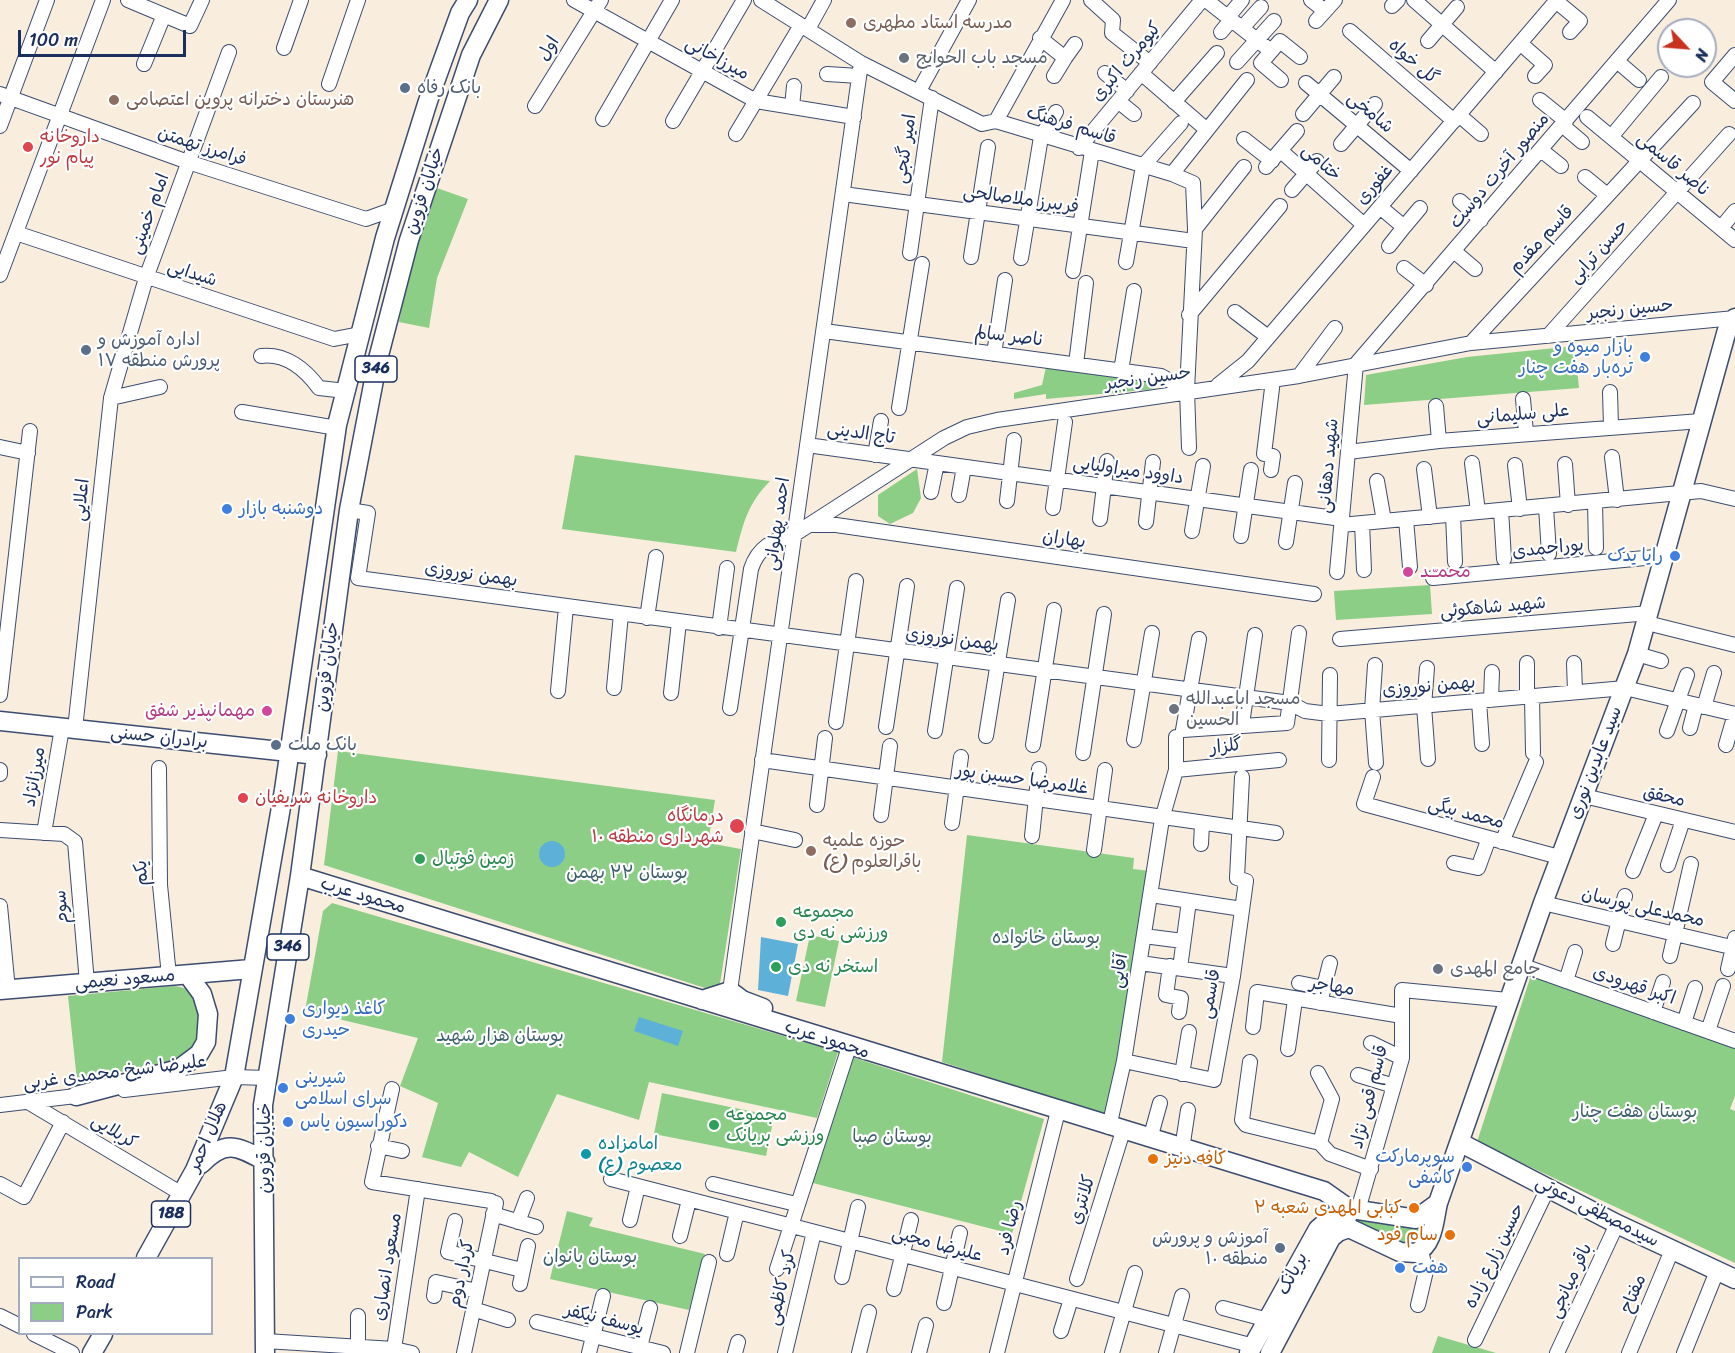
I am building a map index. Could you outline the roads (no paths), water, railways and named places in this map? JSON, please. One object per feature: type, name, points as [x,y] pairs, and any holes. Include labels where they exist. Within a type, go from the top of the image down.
[{"type":"main road","name":"خیابان قزوین","points":[[265,1347],[263,1105],[300,876],[349,510],[380,349],[405,251],[471,55],[499,0]]},
{"type":"main road","name":"خیابان قزوین","points":[[234,1077],[251,969],[271,870],[337,428],[394,209],[428,101],[464,4]]},
{"type":"main road","name":"سید عابدین نوری","points":[[1421,1251],[1431,1237],[1438,1203],[1461,1143],[1559,857],[1637,654],[1683,495],[1701,421],[1733,325]]},
{"type":"main road","name":"برادران حسنی","points":[[0,721],[317,754]]},
{"type":"main road","name":"محمود عرب","points":[[300,876],[849,1047],[1324,1191],[1400,1252],[1410,1254],[1421,1251]]},
{"type":"main road","name":"مسعود نعیمی","points":[[4,990],[251,969]]},
{"type":"main road","points":[[76,1096],[180,1068],[199,1054],[206,1042],[208,1014],[202,994],[188,975]]},
{"type":"main road","points":[[702,1000],[730,991],[742,1000],[825,1031],[849,1047]]},
{"type":"main road","name":"هلال احمر","points":[[147,1257],[195,1170],[234,1077]]},
{"type":"main road","name":"سیدمصطفی دعوتی","points":[[1461,1143],[1617,1224],[1735,1279]]},
{"type":"main road","name":"188","points":[[195,1170],[215,1150],[227,1146],[240,1148],[265,1161]]},
{"type":"main road","points":[[1353,1216],[1416,1220],[1438,1203]]},
{"type":"main road","name":"بریانک","points":[[1258,1351],[1268,1320],[1318,1229],[1332,1217],[1353,1216]]},
{"type":"main road","name":"بریانک","points":[[1258,1351],[1331,1238],[1353,1216]]},
{"type":"main road","points":[[92,1353],[102,1335]]},
{"type":"street","points":[[0,126],[5,96],[47,0]]},
{"type":"street","points":[[0,275],[103,0]]},
{"type":"street","points":[[128,0],[190,26],[202,0]]},
{"type":"street","points":[[284,48],[301,0]]},
{"type":"street","points":[[329,84],[358,0]]},
{"type":"street","name":"میرزاخانی","points":[[574,0],[597,6],[648,41],[756,102],[854,117]]},
{"type":"street","points":[[673,121],[744,0]]},
{"type":"street","name":"قاسم فرهنگ","points":[[761,0],[805,27],[860,70],[919,92],[982,124],[996,121],[1041,137],[1172,174],[1193,183],[1194,235],[1187,390],[1189,448]]},
{"type":"street","points":[[736,134],[824,0]]},
{"type":"street","points":[[919,92],[969,0]]},
{"type":"street","points":[[996,121],[1063,0]]},
{"type":"street","points":[[1091,0],[1113,20],[1112,33],[1174,102],[1208,128]]},
{"type":"street","points":[[1234,22],[1242,0]]},
{"type":"street","points":[[1311,0],[1320,16],[1335,0]]},
{"type":"street","points":[[1414,0],[1496,72]]},
{"type":"street","name":"منصور آخرت دوست","points":[[1356,364],[1455,252],[1669,0]]},
{"type":"street","points":[[603,119],[669,1]]},
{"type":"street","points":[[1201,1],[1234,22],[1271,51]]},
{"type":"street","name":"کیومرث اکبری","points":[[1085,149],[1122,96],[1201,1]]},
{"type":"street","points":[[1557,1],[1580,21],[1570,32]]},
{"type":"street","name":"غفوری","points":[[1214,388],[1233,375],[1268,338],[1557,1]]},
{"type":"street","name":"اول","points":[[535,106],[597,6]]},
{"type":"street","points":[[1221,32],[1261,7]]},
{"type":"street","points":[[1428,41],[1457,7]]},
{"type":"street","points":[[144,64],[164,15]]},
{"type":"street","points":[[1238,62],[1274,21]]},
{"type":"street","name":"گل خواه","points":[[1350,31],[1456,118],[1481,134]]},
{"type":"street","points":[[1040,38],[1065,58]]},
{"type":"street","points":[[1281,80],[1262,63],[1280,40],[1300,57]]},
{"type":"street","points":[[1520,43],[1545,64],[1535,76]]},
{"type":"street","points":[[1054,75],[1075,44]]},
{"type":"street","name":"امام خمینی","points":[[146,278],[229,52]]},
{"type":"street","points":[[1174,102],[1217,53]]},
{"type":"street","points":[[1735,55],[1712,82],[1735,101]]},
{"type":"street","points":[[1617,61],[1639,80]]},
{"type":"street","points":[[827,74],[860,70]]},
{"type":"street","name":"احمد پهلوانی","points":[[730,991],[860,70]]},
{"type":"street","points":[[1105,73],[1134,114]]},
{"type":"street","points":[[1304,114],[1334,77]]},
{"type":"street","points":[[1611,137],[1660,78]]},
{"type":"street","points":[[1172,174],[1247,80]]},
{"type":"street","name":"شامخی","points":[[1306,83],[1411,171]]},
{"type":"street","points":[[792,107],[794,86]]},
{"type":"street","name":"فرامرز تهمتن","points":[[5,96],[188,162],[366,219],[394,209]]},
{"type":"street","name":"امیر گنجی","points":[[910,253],[932,98]]},
{"type":"street","points":[[1540,99],[1582,142]]},
{"type":"street","name":"قاسم مقدم","points":[[1471,343],[1693,103]]},
{"type":"street","points":[[1341,144],[1375,104]]},
{"type":"street","points":[[1021,258],[1041,137],[1056,112]]},
{"type":"street","name":"ناصر قاسمی","points":[[1587,117],[1735,240]]},
{"type":"street","points":[[1126,262],[1143,166],[1181,123]]},
{"type":"street","points":[[1273,160],[1297,131]]},
{"type":"street","name":"حسن ترابی","points":[[1548,336],[1729,134]]},
{"type":"street","name":"ختامی","points":[[1244,139],[1273,160],[1306,173],[1364,225]]},
{"type":"street","points":[[971,257],[988,147]]},
{"type":"street","points":[[1073,271],[1085,149]]},
{"type":"street","points":[[1541,150],[1561,166]]},
{"type":"street","points":[[1292,190],[1317,161]]},
{"type":"street","points":[[1194,235],[1244,167]]},
{"type":"street","points":[[1585,177],[1607,195]]},
{"type":"street","name":"فریبرز ملاصالحی","points":[[843,194],[1131,233],[1194,235]]},
{"type":"street","points":[[1460,201],[1481,220]]},
{"type":"street","points":[[1189,315],[1280,206]]},
{"type":"street","points":[[1380,207],[1404,227]]},
{"type":"street","points":[[1389,246],[1420,208]]},
{"type":"street","points":[[1720,228],[1735,211]]},
{"type":"street","name":"شیدایی","points":[[16,233],[334,339],[360,334]]},
{"type":"street","points":[[1455,252],[1475,269]]},
{"type":"street","points":[[899,408],[922,264]]},
{"type":"street","points":[[1404,268],[1426,285]]},
{"type":"street","name":"اعلایی","points":[[69,728],[111,398],[146,278]]},
{"type":"street","points":[[994,354],[1005,280]]},
{"type":"street","points":[[1076,364],[1086,283]]},
{"type":"street","points":[[1121,371],[1134,291]]},
{"type":"street","points":[[1235,312],[1268,338]]},
{"type":"street","name":"حسین رنجبر","points":[[730,708],[751,570],[763,547],[774,540],[795,534],[909,459],[956,432],[980,423],[1187,390],[1299,376],[1471,343],[1733,325]]},
{"type":"street","points":[[1299,376],[1335,328]]},
{"type":"street","name":"ناصر سالم","points":[[824,331],[1161,376],[1187,390]]},
{"type":"street","points":[[261,356],[270,355],[306,370],[319,388],[346,391]]},
{"type":"street","name":"شهید دهقانی","points":[[1337,572],[1356,364]]},
{"type":"street","points":[[1271,470],[1273,456],[1263,454],[1273,380]]},
{"type":"street","points":[[111,398],[160,387]]},
{"type":"street","points":[[1610,392],[1611,426]]},
{"type":"street","points":[[1523,399],[1526,433]]},
{"type":"street","points":[[1436,406],[1439,441]]},
{"type":"street","points":[[242,412],[337,428]]},
{"type":"street","points":[[875,454],[881,421]]},
{"type":"street","name":"علی سلیمانی","points":[[1348,452],[1526,433],[1701,421]]},
{"type":"street","points":[[1053,508],[1065,422]]},
{"type":"street","points":[[0,695],[30,430]]},
{"type":"street","points":[[1007,501],[1014,441]]},
{"type":"street","name":"تاج الدینی","points":[[807,445],[909,459]]},
{"type":"street","points":[[0,447],[28,453]]},
{"type":"street","points":[[1612,457],[1617,500]]},
{"type":"street","name":"داوود میراولیایی","points":[[909,459],[1289,511],[1342,522],[1362,523],[1683,495],[1701,491],[1735,499]]},
{"type":"street","points":[[1100,519],[1107,461]]},
{"type":"street","points":[[1146,522],[1153,462]]},
{"type":"street","points":[[932,492],[937,463]]},
{"type":"street","points":[[1472,463],[1478,512]]},
{"type":"street","points":[[1565,464],[1568,505]]},
{"type":"street","points":[[1515,465],[1520,509]]},
{"type":"street","points":[[1192,531],[1203,466]]},
{"type":"street","points":[[958,495],[964,467]]},
{"type":"street","points":[[1424,469],[1430,517]]},
{"type":"street","points":[[1241,536],[1251,470]]},
{"type":"street","points":[[1377,481],[1384,521]]},
{"type":"street","points":[[1286,542],[1295,483]]},
{"type":"street","points":[[1595,502],[1596,548]]},
{"type":"street","points":[[1546,507],[1549,554]]},
{"type":"street","name":"بهمن نوروزی","points":[[349,510],[368,513],[358,578],[1290,703],[1305,711],[1329,714],[1625,688],[1735,714]]},
{"type":"street","points":[[1501,510],[1504,559]]},
{"type":"street","points":[[1453,515],[1455,562]]},
{"type":"street","points":[[1406,519],[1410,567]]},
{"type":"street","points":[[1362,523],[1364,570]]},
{"type":"street","name":"بهاران","points":[[809,525],[836,525],[1314,594]]},
{"type":"street","name":"پوراحمدی","points":[[1434,578],[1666,556]]},
{"type":"street","points":[[647,618],[656,557]]},
{"type":"street","points":[[719,628],[727,568]]},
{"type":"street","points":[[836,722],[856,581]]},
{"type":"street","points":[[886,727],[907,586]]},
{"type":"street","points":[[935,731],[957,588]]},
{"type":"street","points":[[986,736],[1008,600]]},
{"type":"street","points":[[558,691],[566,607]]},
{"type":"street","points":[[1033,745],[1054,610]]},
{"type":"street","points":[[614,688],[621,614]]},
{"type":"street","points":[[1083,753],[1104,614]]},
{"type":"street","name":"شهید شاهکوئی","points":[[1340,639],[1648,618],[1733,644]]},
{"type":"street","points":[[671,693],[679,622]]},
{"type":"street","points":[[1733,644],[1735,630]]},
{"type":"street","points":[[1134,740],[1152,633]]},
{"type":"street","points":[[1180,733],[1242,724],[1287,723],[1299,633]]},
{"type":"street","points":[[1242,724],[1255,635]]},
{"type":"street","name":"آقایی","points":[[1116,1129],[1124,1061],[1162,819],[1176,770],[1180,733],[1192,690],[1199,639]]},
{"type":"street","points":[[1637,654],[1661,662]]},
{"type":"street","points":[[1454,863],[1478,868],[1496,840],[1535,757],[1527,663]]},
{"type":"street","points":[[1574,663],[1575,692]]},
{"type":"street","points":[[1372,710],[1375,665]]},
{"type":"street","points":[[1427,668],[1424,706],[1428,759]]},
{"type":"street","points":[[1482,744],[1485,700],[1492,672]]},
{"type":"street","points":[[1689,728],[1714,674]]},
{"type":"street","points":[[1329,760],[1330,675]]},
{"type":"street","points":[[1666,731],[1688,675]]},
{"type":"street","name":"محمد بیگی","points":[[1372,710],[1374,770],[1364,804],[1559,857]]},
{"type":"street","points":[[1726,746],[1735,714]]},
{"type":"street","name":"ميرزانژاد","points":[[44,833],[69,728]]},
{"type":"street","points":[[817,805],[825,738]]},
{"type":"street","points":[[1315,742],[1329,740]]},
{"type":"street","points":[[881,815],[890,746]]},
{"type":"street","points":[[952,823],[961,757]]},
{"type":"street","name":"غلامرضا حسین پور","points":[[762,760],[1162,819],[1276,833]]},
{"type":"street","name":"گلزار","points":[[1176,770],[1279,760]]},
{"type":"street","name":"یکم","points":[[159,768],[160,885],[169,976]]},
{"type":"street","points":[[1032,836],[1039,769]]},
{"type":"street","points":[[1094,850],[1105,770]]},
{"type":"street","points":[[1239,828],[1242,777]]},
{"type":"street","name":"محقق","points":[[1584,796],[1735,832]]},
{"type":"street","points":[[1633,871],[1656,814]]},
{"type":"street","points":[[1668,865],[1683,820]]},
{"type":"street","points":[[1201,844],[1203,824]]},
{"type":"street","name":"قاسمی","points":[[1124,1061],[1214,1080],[1233,976],[1246,882],[1237,878],[1239,828]]},
{"type":"street","points":[[0,830],[44,833]]},
{"type":"street","points":[[752,831],[795,840]]},
{"type":"street","name":"سوم","points":[[44,833],[64,834],[75,842],[87,983]]},
{"type":"street","points":[[1670,956],[1691,864]]},
{"type":"street","points":[[1150,895],[1242,909]]},
{"type":"street","points":[[1613,944],[1625,896]]},
{"type":"street","points":[[1179,1012],[1181,998],[1166,995],[1184,941],[1189,901]]},
{"type":"street","name":"محمدعلی پورسان","points":[[1543,903],[1674,934],[1734,945]]},
{"type":"street","points":[[0,906],[4,990]]},
{"type":"street","points":[[1144,936],[1184,941]]},
{"type":"street","points":[[1728,969],[1734,945]]},
{"type":"street","points":[[1566,981],[1575,952]]},
{"type":"street","points":[[1140,963],[1233,976]]},
{"type":"street","points":[[1320,1003],[1330,963]]},
{"type":"street","name":"اکبر قهرودی","points":[[1521,965],[1735,1041]]},
{"type":"street","points":[[1653,1012],[1663,982]]},
{"type":"street","points":[[1299,983],[1324,988]]},
{"type":"street","points":[[1708,1031],[1723,986]]},
{"type":"street","points":[[1684,1023],[1695,988]]},
{"type":"street","name":"قاسم قمی نژاد","points":[[1353,1216],[1371,1169],[1402,1058],[1402,990],[1509,1000]]},
{"type":"street","name":"مهاجر","points":[[1253,1027],[1257,992],[1402,1016]]},
{"type":"street","points":[[1288,1049],[1295,1000]]},
{"type":"street","points":[[1182,1074],[1189,1032]]},
{"type":"street","points":[[1371,1043],[1402,1058]]},
{"type":"street","points":[[777,1269],[796,1204],[849,1047]]},
{"type":"street","points":[[1250,1062],[1242,1120],[1248,1126],[1320,1143],[1330,1154],[1371,1169]]},
{"type":"street","points":[[1318,1073],[1332,1099],[1320,1143]]},
{"type":"street","points":[[1358,1075],[1394,1086]]},
{"type":"street","name":"علیرضا شیخ محمدی غربی","points":[[0,1105],[234,1077],[267,1078]]},
{"type":"street","points":[[392,1089],[372,1182],[418,1189],[493,1206],[518,1222],[536,1227]]},
{"type":"street","name":"کربلایی","points":[[28,1102],[182,1194]]},
{"type":"street","points":[[1150,1139],[1160,1103]]},
{"type":"street","points":[[1182,1149],[1188,1110]]},
{"type":"street","name":"رضا فرد","points":[[997,1353],[1058,1111]]},
{"type":"street","points":[[0,1184],[24,1197],[63,1122]]},
{"type":"street","name":"کلانتری","points":[[1077,1279],[1116,1129]]},
{"type":"street","points":[[378,1146],[402,1151]]},
{"type":"street","name":"علیرضا محبی","points":[[611,1179],[1123,1312],[1258,1351]]},
{"type":"street","points":[[713,1184],[796,1204]]},
{"type":"street","points":[[630,1220],[638,1186]]},
{"type":"street","name":"حسین زارع زاده","points":[[1475,1340],[1548,1188]]},
{"type":"street","name":"مسعود انصاری","points":[[394,1349],[418,1189]]},
{"type":"street","points":[[518,1222],[527,1198]]},
{"type":"street","points":[[680,1236],[689,1200]]},
{"type":"street","name":"کردار دوم","points":[[464,1353],[493,1206]]},
{"type":"street","points":[[842,1277],[858,1207]]},
{"type":"street","points":[[727,1254],[737,1212]]},
{"type":"street","points":[[894,1289],[911,1220]]},
{"type":"street","points":[[455,1221],[448,1252],[483,1261],[521,1277],[528,1246]]},
{"type":"street","name":"باقر میانجی","points":[[1557,1353],[1617,1224]]},
{"type":"street","name":"کرد کاظمی","points":[[785,1353],[814,1232]]},
{"type":"street","points":[[944,1303],[960,1233]]},
{"type":"street","name":"مفتاح","points":[[1629,1353],[1672,1250]]},
{"type":"street","points":[[1418,1305],[1426,1272],[1421,1251]]},
{"type":"street","points":[[687,1353],[709,1262]]},
{"type":"street","points":[[1684,1353],[1717,1271]]},
{"type":"street","points":[[1112,1353],[1135,1273]]},
{"type":"street","points":[[435,1289],[477,1291]]},
{"type":"street","points":[[589,1353],[603,1296]]},
{"type":"street","points":[[1166,1353],[1182,1296]]},
{"type":"street","points":[[1061,1331],[1071,1299]]},
{"type":"street","points":[[640,1347],[650,1308]]},
{"type":"street","points":[[1223,1308],[1268,1320]]},
{"type":"street","points":[[473,1309],[508,1320]]},
{"type":"street","points":[[859,1353],[869,1312]]},
{"type":"street","points":[[0,1316],[18,1325]]},
{"type":"street","points":[[358,1316],[358,1350]]},
{"type":"street","name":"یوسف نیکفر","points":[[537,1322],[663,1353]]},
{"type":"street","points":[[919,1353],[926,1325]]},
{"type":"street","points":[[36,1335],[72,1353]]},
{"type":"street","points":[[265,1347],[394,1349],[412,1353]]},
{"type":"water","points":[[552,841],[561,845],[565,854],[561,863],[552,867],[543,863],[539,854],[543,845]]},
{"type":"water","name":"استخر نه دی","points":[[761,937],[798,944],[788,996],[758,990]]},
{"type":"water","points":[[639,1017],[683,1031],[678,1046],[634,1031]]},
{"type":"place","name":"مدرسه استاد مطهری","points":[[851,23]]},
{"type":"place","name":"مسجد باب الحوایج","points":[[904,58]]},
{"type":"place","name":"بانک رفاه","points":[[405,88]]},
{"type":"place","name":"هنرستان دخترانه پروین اعتصامی","points":[[114,100]]},
{"type":"place","name":"داروخانه پیام نور","points":[[28,147]]},
{"type":"place","name":"اداره آموزش و پرورش منطقه ۱۷","points":[[86,350]]},
{"type":"place","name":"بازار میوه و تره‌بار هفت چنار","points":[[1645,357]]},
{"type":"place","name":"دوشنبه بازار","points":[[227,509]]},
{"type":"place","name":"رایا یدک","points":[[1675,556]]},
{"type":"place","name":"محمـّـد","points":[[1408,572]]},
{"type":"place","name":"مسجد اباعبدالله الحسین","points":[[1174,709]]},
{"type":"place","name":"مهمانپذیر شفق","points":[[267,711]]},
{"type":"place","name":"بانک ملت","points":[[276,745]]},
{"type":"place","name":"داروخانه شریفیان","points":[[243,798]]},
{"type":"place","name":"درمانگاه شهرداری منطقه ۱۰","points":[[737,826]]},
{"type":"place","name":"حوزه علمیه باقرالعلوم (ع)","points":[[811,851]]},
{"type":"place","name":"زمین فوتبال","points":[[420,859]]},
{"type":"place","name":"مجموعه ورزشی نه دی","points":[[781,922]]},
{"type":"place","name":"استخر نه دی","points":[[776,967]]},
{"type":"place","name":"جامع المهدی","points":[[1438,969]]},
{"type":"place","name":"کاغذ دیواری حیدری","points":[[290,1019]]},
{"type":"place","name":"شیرینی سرای اسلامی","points":[[283,1088]]},
{"type":"place","name":"دکوراسیون یاس","points":[[288,1122]]},
{"type":"place","name":"مجموعه ورزشی بریانک","points":[[714,1125]]},
{"type":"place","name":"امامزاده معصوم (ع)","points":[[586,1154]]},
{"type":"place","name":"کافه دنیز","points":[[1153,1159]]},
{"type":"place","name":"سوپرمارکت کاشفی","points":[[1467,1167]]},
{"type":"place","name":"کبابی المهدی شعبه ۲","points":[[1414,1208]]},
{"type":"place","name":"سام فود","points":[[1450,1235]]},
{"type":"place","name":"آموزش و پرورش منطقه ۱۰","points":[[1280,1248]]},
{"type":"place","name":"هفت","points":[[1400,1268]]},
{"type":"park label","name":"بوستان ۲۲ بهمن","points":[[627,873]]},
{"type":"park label","name":"بوستان خانواده","points":[[1046,938]]},
{"type":"park label","name":"بوستان هزار شهید","points":[[500,1036]]},
{"type":"park label","name":"بوستان هفت چنار","points":[[1635,1112]]},
{"type":"park label","name":"بوستان صبا","points":[[892,1137]]},
{"type":"park label","name":"بوستان بانوان","points":[[590,1257]]}]
